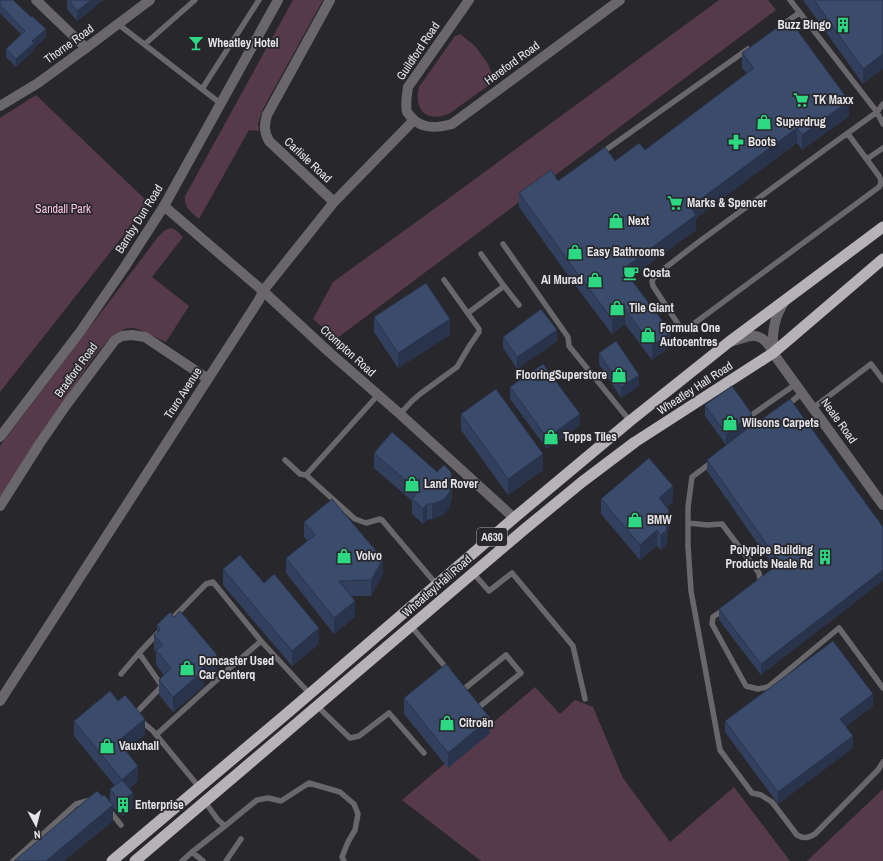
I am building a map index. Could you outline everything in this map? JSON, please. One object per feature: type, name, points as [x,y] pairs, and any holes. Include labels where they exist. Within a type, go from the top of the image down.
[{"type":"highway","name":"Wheatley Hall Road","points":[[112,861],[630,421],[729,342],[883,227]]},
{"type":"highway","name":"Wheatley Hall Road","points":[[135,861],[569,492],[635,442],[773,353],[883,259]]},
{"type":"street","points":[[36,0],[86,48]]},
{"type":"street","name":"Thorne Road","points":[[1,103],[38,83],[150,0]]},
{"type":"street","name":"Carlisle Road","points":[[330,0],[267,115],[264,128],[269,141],[334,202]]},
{"type":"street","name":"Guildford Road","points":[[414,120],[407,113],[406,98],[408,87],[469,0]]},
{"type":"street","name":"Hereford Road","points":[[414,120],[426,127],[441,127],[452,124],[620,0]]},
{"type":"street","name":"Barnby Dun Road","points":[[0,437],[80,332],[164,206],[276,1]]},
{"type":"street","name":"Truro Avenue","points":[[0,701],[259,300],[263,291],[334,202],[414,120]]},
{"type":"street","name":"Crompton Road","points":[[164,206],[263,291],[514,518]]},
{"type":"street","name":"Wheatley Hall Road","points":[[773,353],[772,338],[774,324],[778,311],[787,298]]},
{"type":"street","name":"Bradford Road","points":[[0,506],[40,443],[114,340],[122,336],[132,335],[145,337],[208,379]]},
{"type":"street","name":"Wheatley Hall Road","points":[[729,342],[755,336],[762,338],[769,345],[773,353]]},
{"type":"street","name":"Neale Road","points":[[773,353],[883,505]]},
{"type":"lane","points":[[145,44],[195,0]]},
{"type":"lane","points":[[202,89],[259,0]]},
{"type":"lane","points":[[790,0],[877,112],[883,124]]},
{"type":"lane","points":[[782,25],[799,13]]},
{"type":"lane","points":[[118,24],[220,103]]},
{"type":"lane","points":[[607,149],[756,44]]},
{"type":"lane","points":[[848,134],[881,181],[879,188],[688,328],[683,329],[680,327],[652,286],[652,281],[656,275],[696,244],[848,134],[877,112],[883,104]]},
{"type":"lane","points":[[867,159],[883,148]]},
{"type":"lane","points":[[503,244],[568,337],[569,346],[630,421]]},
{"type":"lane","points":[[481,254],[519,305]]},
{"type":"lane","points":[[400,414],[412,400],[457,367],[479,332],[479,329],[444,280]]},
{"type":"lane","points":[[468,313],[504,286]]},
{"type":"lane","points":[[813,408],[871,364],[883,380]]},
{"type":"lane","points":[[753,414],[796,384]]},
{"type":"lane","points":[[782,408],[802,393]]},
{"type":"lane","points":[[306,475],[378,395]]},
{"type":"lane","points":[[716,459],[692,477],[688,508],[688,546],[691,591],[720,750],[752,793],[761,795],[772,802],[797,836],[803,838],[809,838],[815,834],[878,770],[883,762]]},
{"type":"lane","points":[[285,460],[300,474],[306,475],[354,519],[366,523],[380,519],[382,520],[437,585]]},
{"type":"lane","points":[[688,523],[707,525],[722,524],[759,573],[759,584],[753,588]]},
{"type":"lane","points":[[473,573],[489,591],[512,573],[573,646],[585,699]]},
{"type":"lane","points":[[121,674],[139,653],[206,584],[213,582],[261,641],[310,694]]},
{"type":"lane","points":[[731,605],[714,617],[712,624],[746,686],[758,689],[768,687],[839,628],[883,688]]},
{"type":"lane","points":[[410,626],[450,672]]},
{"type":"lane","points":[[156,735],[261,641]]},
{"type":"lane","points":[[139,653],[162,686],[134,715],[156,735],[199,787]]},
{"type":"lane","points":[[464,689],[506,655],[521,673],[479,707]]},
{"type":"lane","points":[[459,683],[469,695]]},
{"type":"lane","points":[[474,701],[485,713]]},
{"type":"lane","points":[[317,706],[350,738],[360,736],[389,713],[424,753]]},
{"type":"lane","points":[[182,861],[257,800],[268,798],[281,801],[309,783],[340,792],[354,804],[358,814],[355,830],[342,857],[344,861]]},
{"type":"lane","points":[[13,861],[76,804],[87,800],[97,800]]},
{"type":"lane","points":[[205,802],[224,826]]},
{"type":"lane","points":[[105,805],[121,825]]},
{"type":"lane","points":[[226,861],[241,839]]},
{"type":"lane","points":[[192,852],[203,861]]},
{"type":"green space","points":[[293,0],[323,0],[264,107],[258,123],[259,131],[249,130],[199,219],[186,206],[185,196]]},
{"type":"green space","points":[[719,0],[768,0],[776,10],[336,339],[313,319],[333,282]]},
{"type":"green space","points":[[460,34],[475,46],[488,64],[494,80],[492,83],[450,113],[435,117],[429,116],[420,108],[418,102],[419,87],[455,36]]},
{"type":"green space","name":"Sandall Park","points":[[36,95],[149,203],[0,392],[0,118]]},
{"type":"green space","points":[[171,228],[176,230],[183,237],[152,277],[189,306],[166,342],[138,329],[128,328],[116,334],[106,343],[93,358],[0,497],[0,446],[158,237],[165,230]]},
{"type":"green space","points":[[535,687],[560,714],[575,700],[593,707],[623,778],[670,842],[734,787],[790,861],[481,861],[402,800]]},
{"type":"green space","points":[[883,789],[883,861],[807,861]]},
{"type":"building","points":[[0,0],[13,0],[46,29],[32,41],[34,43],[16,59],[6,49],[25,31],[0,5]]},
{"type":"building","points":[[69,0],[91,0],[77,11]]},
{"type":"building","name":"Buzz Bingo","points":[[814,0],[883,0],[883,54],[863,69]]},
{"type":"building","points":[[789,19],[849,101],[802,135],[797,128],[690,207],[696,215],[623,269],[671,332],[652,346],[625,309],[612,319],[519,193],[551,170],[558,181],[605,147],[615,161],[639,143],[645,150],[754,68],[742,53]]},
{"type":"building","points":[[426,283],[450,319],[398,353],[374,317]]},
{"type":"building","points":[[541,309],[557,330],[517,357],[503,337]]},
{"type":"building","points":[[616,341],[639,375],[621,387],[599,353]]},
{"type":"building","points":[[543,364],[580,414],[547,438],[510,387]]},
{"type":"building","points":[[732,386],[752,414],[726,434],[705,405]]},
{"type":"building","points":[[496,389],[543,454],[508,479],[461,414]]},
{"type":"building","name":"Polypipe Building Products Neale Rd","points":[[790,399],[883,527],[883,570],[761,664],[719,609],[780,563],[707,460],[757,421],[758,422]]},
{"type":"building","points":[[392,432],[437,472],[444,465],[451,472],[452,482],[449,493],[443,500],[432,504],[427,504],[423,509],[412,499],[418,491],[374,453]]},
{"type":"building","name":"BMW","points":[[649,458],[673,486],[659,498],[669,510],[666,531],[661,535],[657,530],[640,545],[601,499]]},
{"type":"building","points":[[332,499],[383,559],[371,580],[339,581],[355,601],[334,618],[286,558],[315,535],[304,522]]},
{"type":"building","points":[[240,555],[264,583],[274,574],[319,628],[292,651],[223,569]]},
{"type":"building","name":"Doncaster Used Car Centerq","points":[[180,611],[217,655],[202,668],[204,670],[173,697],[159,680],[171,668],[156,650],[163,645],[154,635],[160,630],[157,625],[170,612],[174,617]]},
{"type":"building","points":[[833,641],[873,694],[840,719],[853,736],[778,792],[725,721]]},
{"type":"building","name":"Citroën","points":[[446,664],[490,718],[448,753],[404,698]]},
{"type":"building","name":"Vauxhall","points":[[110,691],[118,701],[125,695],[145,719],[118,741],[138,766],[122,780],[74,721]]},
{"type":"building","points":[[122,780],[133,793],[123,800],[121,798],[119,800],[110,789]]},
{"type":"building","points":[[97,791],[102,796],[104,795],[113,805],[46,861],[14,861]]},
{"type":"place","name":"Buzz Bingo","points":[[843,25]]},
{"type":"place","name":"Wheatley Hotel","points":[[196,43]]},
{"type":"place","name":"TK Maxx","points":[[801,100]]},
{"type":"place","name":"Superdrug","points":[[764,122]]},
{"type":"place","name":"Boots","points":[[736,142]]},
{"type":"place","name":"Marks & Spencer","points":[[675,203]]},
{"type":"place","name":"Next","points":[[616,221]]},
{"type":"place","name":"Easy Bathrooms","points":[[575,252]]},
{"type":"place","name":"Costa","points":[[631,273]]},
{"type":"place","name":"Al Murad","points":[[595,280]]},
{"type":"place","name":"Tile Giant","points":[[617,308]]},
{"type":"place","name":"Formula One Autocentres","points":[[648,335]]},
{"type":"place","name":"FlooringSuperstore","points":[[619,375]]},
{"type":"place","name":"Wilsons Carpets","points":[[730,423]]},
{"type":"place","name":"Topps Tiles","points":[[551,437]]},
{"type":"place","name":"Land Rover","points":[[412,484]]},
{"type":"place","name":"BMW","points":[[635,520]]},
{"type":"place","name":"Volvo","points":[[344,556]]},
{"type":"place","name":"Polypipe Building Products Neale Rd","points":[[825,557]]},
{"type":"place","name":"Doncaster Used Car Centerq","points":[[187,668]]},
{"type":"place","name":"Citroën","points":[[447,723]]},
{"type":"place","name":"Vauxhall","points":[[107,746]]},
{"type":"place","name":"Enterprise","points":[[123,805]]}]
